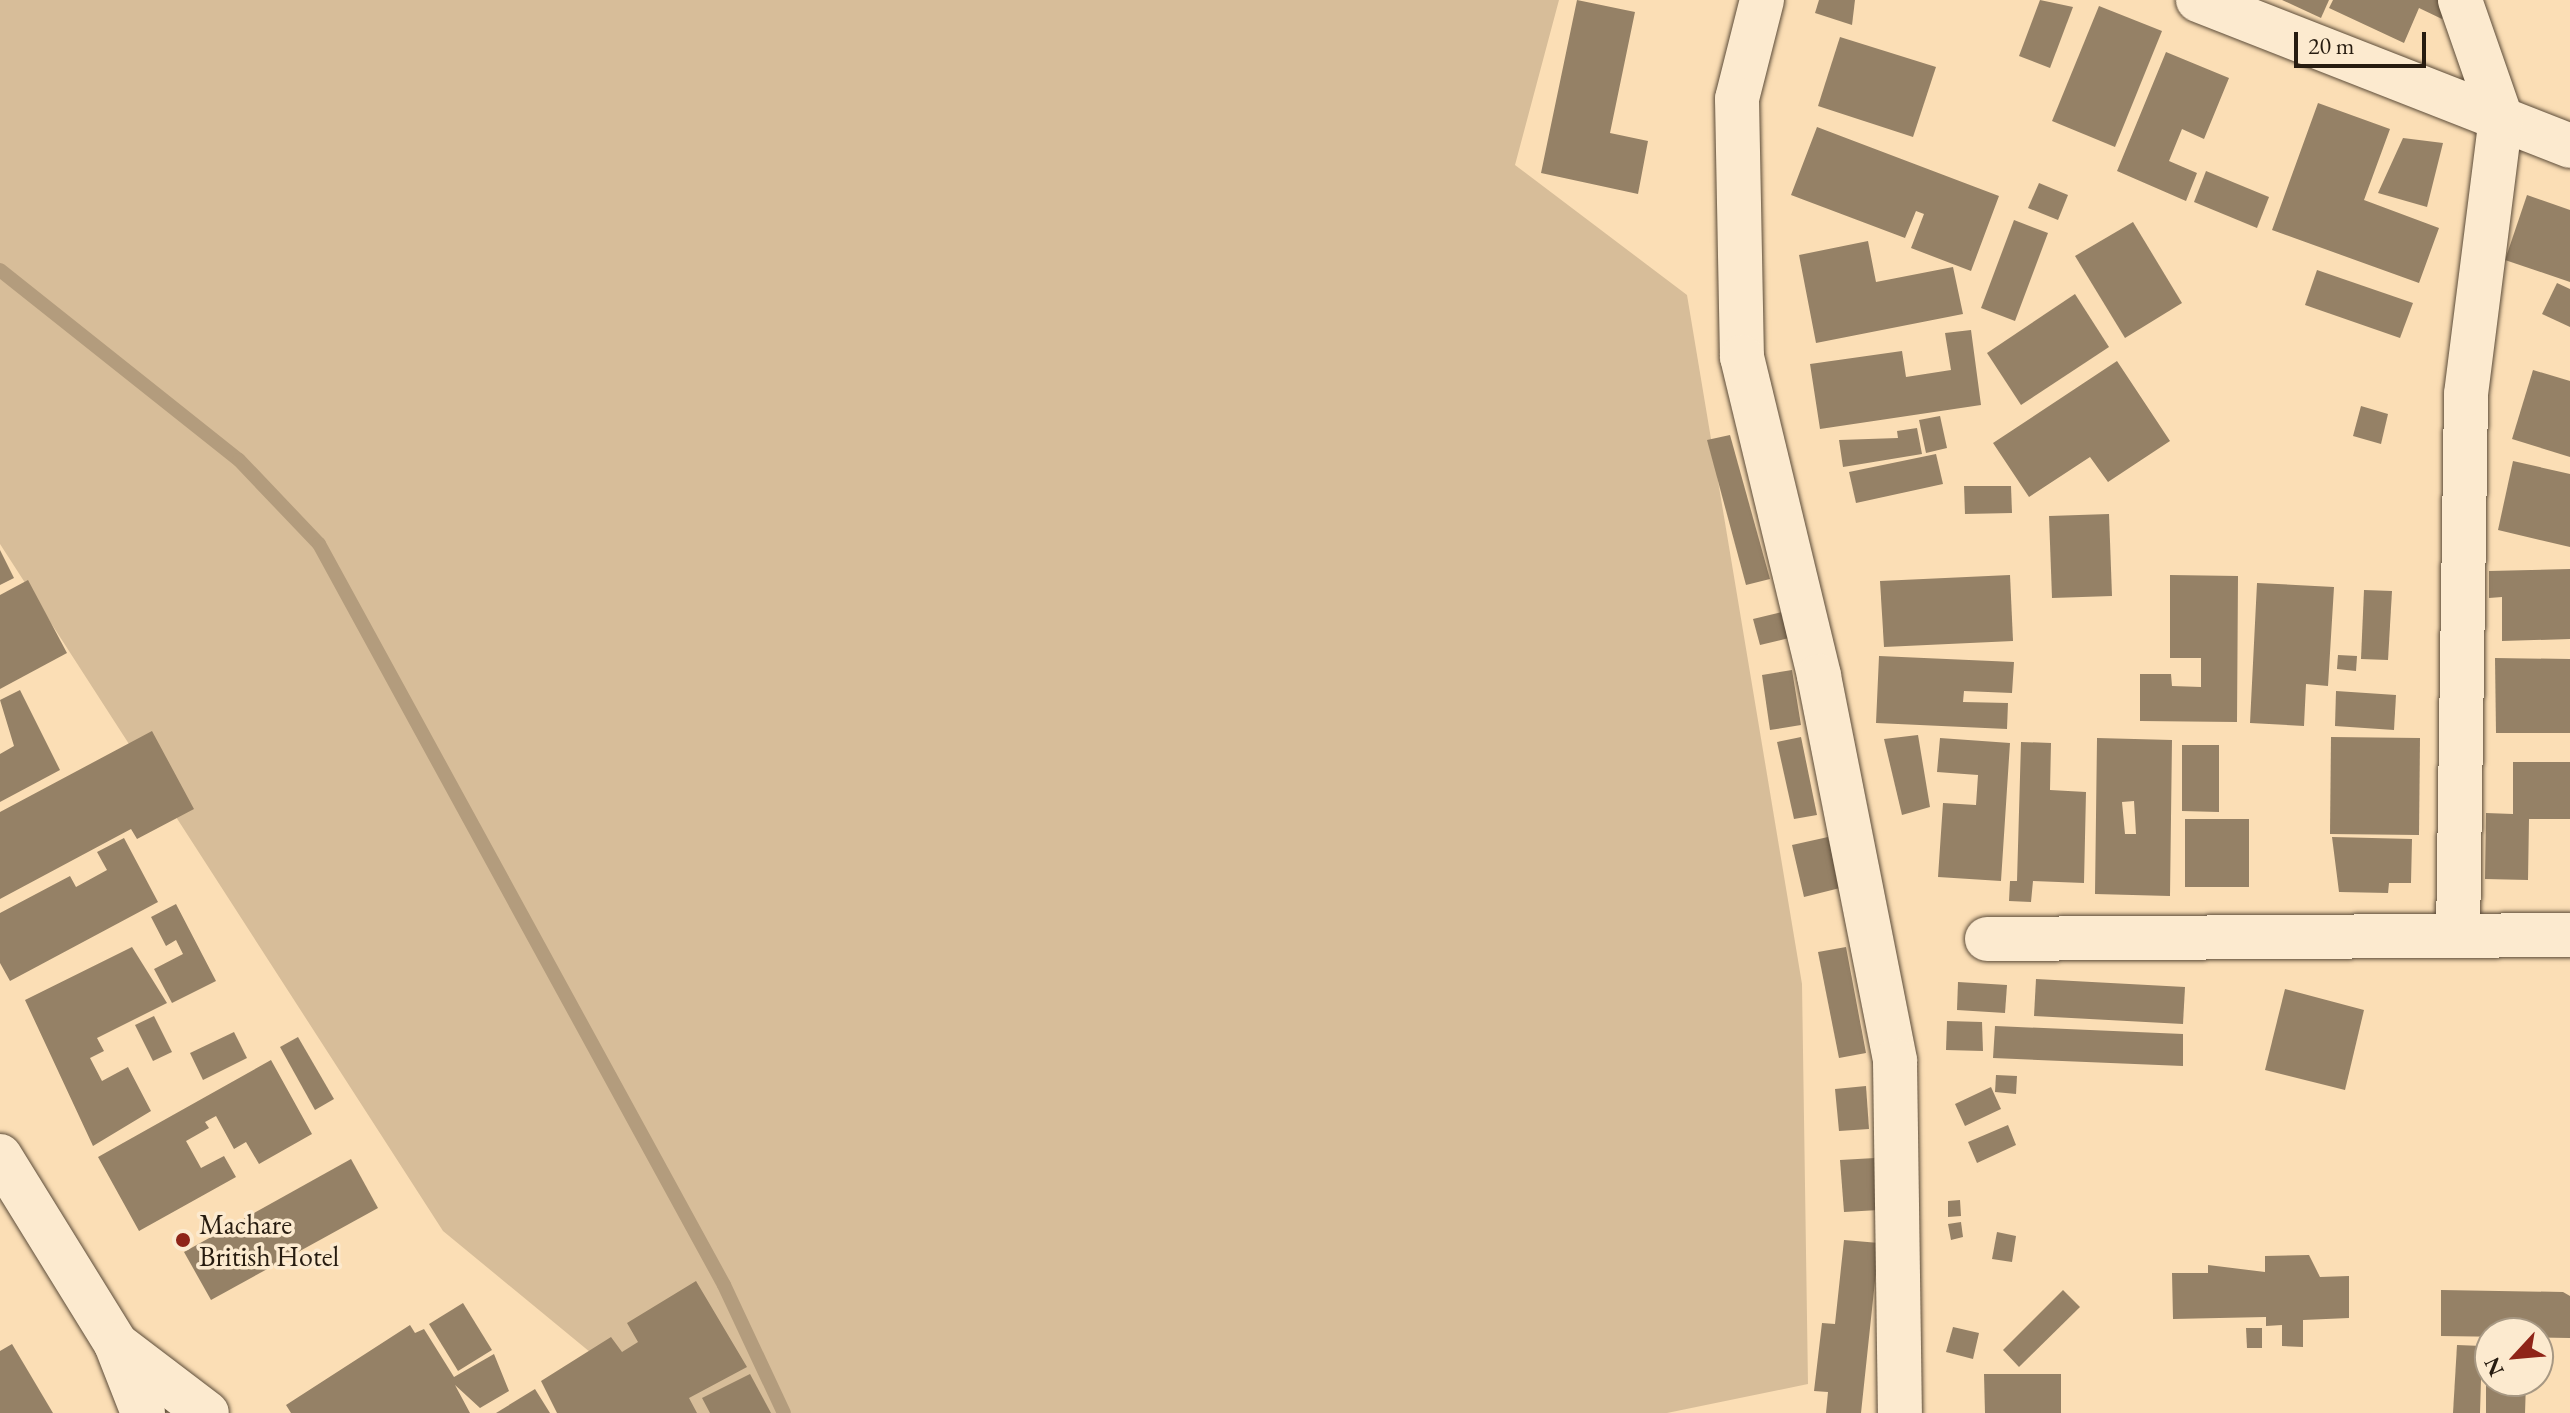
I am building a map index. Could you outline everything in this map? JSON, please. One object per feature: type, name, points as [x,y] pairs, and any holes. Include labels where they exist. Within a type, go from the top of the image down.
[{"type":"street","points":[[1762,0],[1737,99],[1742,357],[1819,676],[1895,1061],[1900,1413]]},
{"type":"street","points":[[2198,0],[2570,146]]},
{"type":"street","points":[[2458,935],[2466,394],[2501,118],[2460,0]]},
{"type":"street","points":[[1987,939],[2570,935]]},
{"type":"street","points":[[0,1156],[116,1344],[143,1413]]},
{"type":"street","points":[[116,1344],[207,1413]]},
{"type":"shaded area","points":[[0,0],[1559,0],[1515,165],[1687,295],[1802,984],[1808,1384],[1667,1413],[664,1413],[443,1231],[0,544]]},
{"type":"building","points":[[1577,0],[1635,12],[1610,133],[1648,141],[1638,194],[1541,173]]},
{"type":"building","points":[[1819,0],[1855,0],[1852,25],[1815,13]]},
{"type":"building","points":[[2040,0],[2073,7],[2050,68],[2019,56]]},
{"type":"building","points":[[2282,0],[2329,0],[2321,18]]},
{"type":"building","points":[[2333,0],[2451,0],[2442,19],[2419,8],[2404,43],[2329,8]]},
{"type":"building","points":[[2099,6],[2162,31],[2115,147],[2052,121]]},
{"type":"building","points":[[1840,37],[1936,67],[1913,137],[1818,106]]},
{"type":"building","points":[[2166,52],[2229,78],[2204,139],[2182,129],[2169,161],[2197,173],[2186,201],[2117,171]]},
{"type":"building","points":[[2318,103],[2390,129],[2364,200],[2439,228],[2419,283],[2272,230]]},
{"type":"building","points":[[1817,127],[1999,196],[1971,271],[1911,248],[1924,214],[1916,211],[1905,238],[1791,195]]},
{"type":"building","points":[[2403,138],[2443,143],[2427,207],[2378,193]]},
{"type":"building","points":[[2206,171],[2269,197],[2257,228],[2194,202]]},
{"type":"building","points":[[2039,183],[2068,195],[2058,220],[2028,208]]},
{"type":"building","points":[[2527,195],[2570,210],[2570,282],[2505,260]]},
{"type":"building","points":[[2014,220],[2048,233],[2015,321],[1981,308]]},
{"type":"building","points":[[2133,222],[2182,303],[2125,338],[2075,256]]},
{"type":"building","points":[[1868,241],[1876,282],[1953,267],[1963,314],[1816,343],[1799,255]]},
{"type":"building","points":[[2317,270],[2413,303],[2400,338],[2305,305]]},
{"type":"building","points":[[2557,283],[2570,289],[2570,327],[2542,314]]},
{"type":"building","points":[[2075,294],[2109,347],[2021,405],[1987,353]]},
{"type":"building","points":[[1971,330],[1981,405],[1820,429],[1810,364],[1902,351],[1906,377],[1951,370],[1945,333]]},
{"type":"building","points":[[2117,361],[2170,441],[2108,482],[2090,457],[2029,497],[1993,443]]},
{"type":"building","points":[[2533,370],[2570,381],[2570,457],[2512,439]]},
{"type":"building","points":[[2361,406],[2388,414],[2381,444],[2353,436]]},
{"type":"building","points":[[1940,416],[1947,448],[1926,453],[1919,420]]},
{"type":"building","points":[[1917,428],[1922,454],[1843,467],[1839,440],[1898,438],[1897,431]]},
{"type":"building","points":[[1730,435],[1770,579],[1746,585],[1707,440]]},
{"type":"building","points":[[1936,454],[1943,484],[1856,503],[1849,472]]},
{"type":"building","points":[[2513,461],[2570,474],[2570,547],[2498,530]]},
{"type":"building","points":[[1964,486],[2011,486],[2012,513],[1965,514]]},
{"type":"building","points":[[2109,514],[2112,596],[2052,598],[2049,516]]},
{"type":"building","points":[[0,550],[14,578],[0,585]]},
{"type":"building","points":[[2570,569],[2570,639],[2502,641],[2502,597],[2489,598],[2489,571]]},
{"type":"building","points":[[2010,575],[2013,641],[1884,647],[1880,581]]},
{"type":"building","points":[[2170,575],[2238,576],[2237,722],[2140,721],[2140,674],[2171,674],[2172,686],[2201,687],[2201,658],[2170,658]]},
{"type":"building","points":[[28,580],[67,653],[0,689],[0,595]]},
{"type":"building","points":[[2257,583],[2334,587],[2328,686],[2306,684],[2304,726],[2250,723]]},
{"type":"building","points":[[2364,590],[2392,591],[2388,660],[2361,659]]},
{"type":"building","points":[[1782,612],[1789,638],[1760,645],[1753,619]]},
{"type":"building","points":[[2338,655],[2357,656],[2356,671],[2337,669]]},
{"type":"building","points":[[1879,656],[2014,662],[2012,693],[1964,691],[1963,702],[2008,703],[2007,729],[1876,723]]},
{"type":"building","points":[[2495,658],[2570,659],[2570,733],[2496,733]]},
{"type":"building","points":[[1792,670],[1801,725],[1770,730],[1762,675]]},
{"type":"building","points":[[20,690],[60,770],[0,802],[0,754],[14,746],[0,700]]},
{"type":"building","points":[[2336,691],[2396,695],[2394,730],[2335,726]]},
{"type":"building","points":[[152,731],[194,809],[137,839],[131,829],[0,899],[0,812]]},
{"type":"building","points":[[1918,735],[1930,807],[1902,815],[1884,739]]},
{"type":"building","points":[[1801,737],[1817,815],[1794,819],[1777,742]]},
{"type":"building","points":[[2331,737],[2420,738],[2419,835],[2330,834]]},
{"type":"building","points":[[1940,738],[2010,743],[2001,881],[1938,877],[1943,803],[1976,805],[1978,775],[1937,772]]},
{"type":"building","points":[[2097,738],[2172,740],[2170,896],[2095,894]],"holes":[[[2134,801],[2136,834],[2125,834],[2122,802]]]},
{"type":"building","points":[[2021,742],[2051,743],[2050,790],[2086,792],[2084,883],[2033,881],[2031,902],[2009,901],[2010,881],[2017,881]]},
{"type":"building","points":[[2182,745],[2219,745],[2219,812],[2182,811]]},
{"type":"building","points":[[2513,762],[2570,762],[2570,819],[2529,819],[2528,880],[2485,879],[2486,813],[2513,814]]},
{"type":"building","points":[[2185,819],[2249,819],[2249,887],[2185,887]]},
{"type":"building","points":[[1828,837],[1840,888],[1804,897],[1792,845]]},
{"type":"building","points":[[2332,837],[2412,839],[2411,883],[2389,883],[2388,893],[2339,892]]},
{"type":"building","points":[[124,838],[158,902],[10,981],[0,963],[0,913],[70,876],[76,887],[107,870],[97,852]]},
{"type":"building","points":[[176,904],[216,981],[172,1003],[154,969],[183,954],[176,940],[166,946],[151,917]]},
{"type":"building","points":[[132,947],[167,1003],[97,1038],[104,1051],[90,1058],[102,1081],[128,1067],[151,1111],[93,1146],[25,1000]]},
{"type":"building","points":[[1846,947],[1866,1053],[1839,1058],[1818,952]]},
{"type":"building","points":[[2036,979],[2185,987],[2183,1024],[2034,1016]]},
{"type":"building","points":[[1958,982],[2007,985],[2005,1013],[1957,1010]]},
{"type":"building","points":[[2285,989],[2364,1010],[2345,1090],[2265,1070]]},
{"type":"building","points":[[154,1016],[172,1052],[153,1061],[135,1025]]},
{"type":"building","points":[[1947,1021],[1982,1022],[1983,1051],[1946,1050]]},
{"type":"building","points":[[1995,1026],[2183,1034],[2183,1066],[1993,1058]]},
{"type":"building","points":[[234,1032],[247,1058],[203,1080],[190,1053]]},
{"type":"building","points":[[298,1037],[334,1099],[315,1110],[280,1047]]},
{"type":"building","points":[[271,1060],[312,1134],[259,1164],[246,1142],[234,1149],[216,1116],[205,1122],[209,1128],[186,1141],[201,1168],[224,1156],[236,1177],[139,1231],[98,1157]]},
{"type":"building","points":[[1996,1075],[2017,1076],[2016,1094],[1995,1092]]},
{"type":"building","points":[[1866,1086],[1869,1129],[1839,1131],[1835,1089]]},
{"type":"building","points":[[1991,1087],[2001,1109],[1965,1126],[1955,1104]]},
{"type":"building","points":[[2008,1125],[2016,1145],[1977,1163],[1968,1142]]},
{"type":"building","points":[[1875,1158],[1879,1210],[1844,1212],[1840,1160]]},
{"type":"building","points":[[351,1159],[378,1208],[211,1300],[184,1252]]},
{"type":"building","points":[[1960,1200],[1961,1216],[1948,1217],[1948,1201]]},
{"type":"building","points":[[1961,1222],[1963,1237],[1951,1240],[1948,1224]]},
{"type":"building","points":[[1997,1232],[2016,1236],[2012,1262],[1992,1259]]},
{"type":"building","points":[[1844,1240],[1879,1243],[1861,1413],[1826,1413],[1828,1392],[1814,1391],[1822,1323],[1835,1324]]},
{"type":"building","points":[[2309,1255],[2320,1277],[2349,1276],[2349,1318],[2303,1320],[2303,1347],[2282,1346],[2282,1325],[2266,1326],[2266,1317],[2173,1319],[2172,1273],[2208,1273],[2208,1265],[2265,1272],[2265,1256]]},
{"type":"building","points":[[696,1281],[747,1367],[689,1398],[697,1413],[557,1413],[541,1381],[611,1337],[622,1352],[638,1342],[627,1323]]},
{"type":"building","points":[[2063,1290],[2080,1307],[2019,1367],[2003,1350]]},
{"type":"building","points":[[2441,1290],[2563,1292],[2570,1296],[2570,1338],[2554,1338],[2554,1317],[2474,1317],[2474,1337],[2441,1336]]},
{"type":"building","points":[[463,1303],[492,1350],[458,1371],[429,1324]]},
{"type":"building","points":[[410,1325],[415,1333],[424,1329],[454,1377],[494,1354],[509,1391],[480,1408],[455,1385],[470,1413],[291,1413],[286,1405]]},
{"type":"building","points":[[1953,1327],[1979,1333],[1973,1359],[1946,1352]]},
{"type":"building","points":[[2246,1328],[2262,1328],[2262,1348],[2247,1348]]},
{"type":"building","points":[[12,1344],[53,1413],[0,1413],[0,1351]]},
{"type":"building","points":[[2457,1345],[2474,1346],[2474,1397],[2480,1397],[2480,1413],[2453,1413]]},
{"type":"building","points":[[750,1374],[771,1413],[710,1413],[702,1398]]},
{"type":"building","points":[[1984,1374],[2061,1374],[2061,1413],[1985,1413]]},
{"type":"building","points":[[535,1389],[550,1413],[496,1413]]},
{"type":"building","points":[[2486,1397],[2526,1397],[2525,1413],[2486,1413]]},
{"type":"waterway","points":[[0,270],[239,460],[319,544],[724,1285],[784,1413]]},
{"type":"place","name":"Machare British Hotel","points":[[183,1240]]}]
